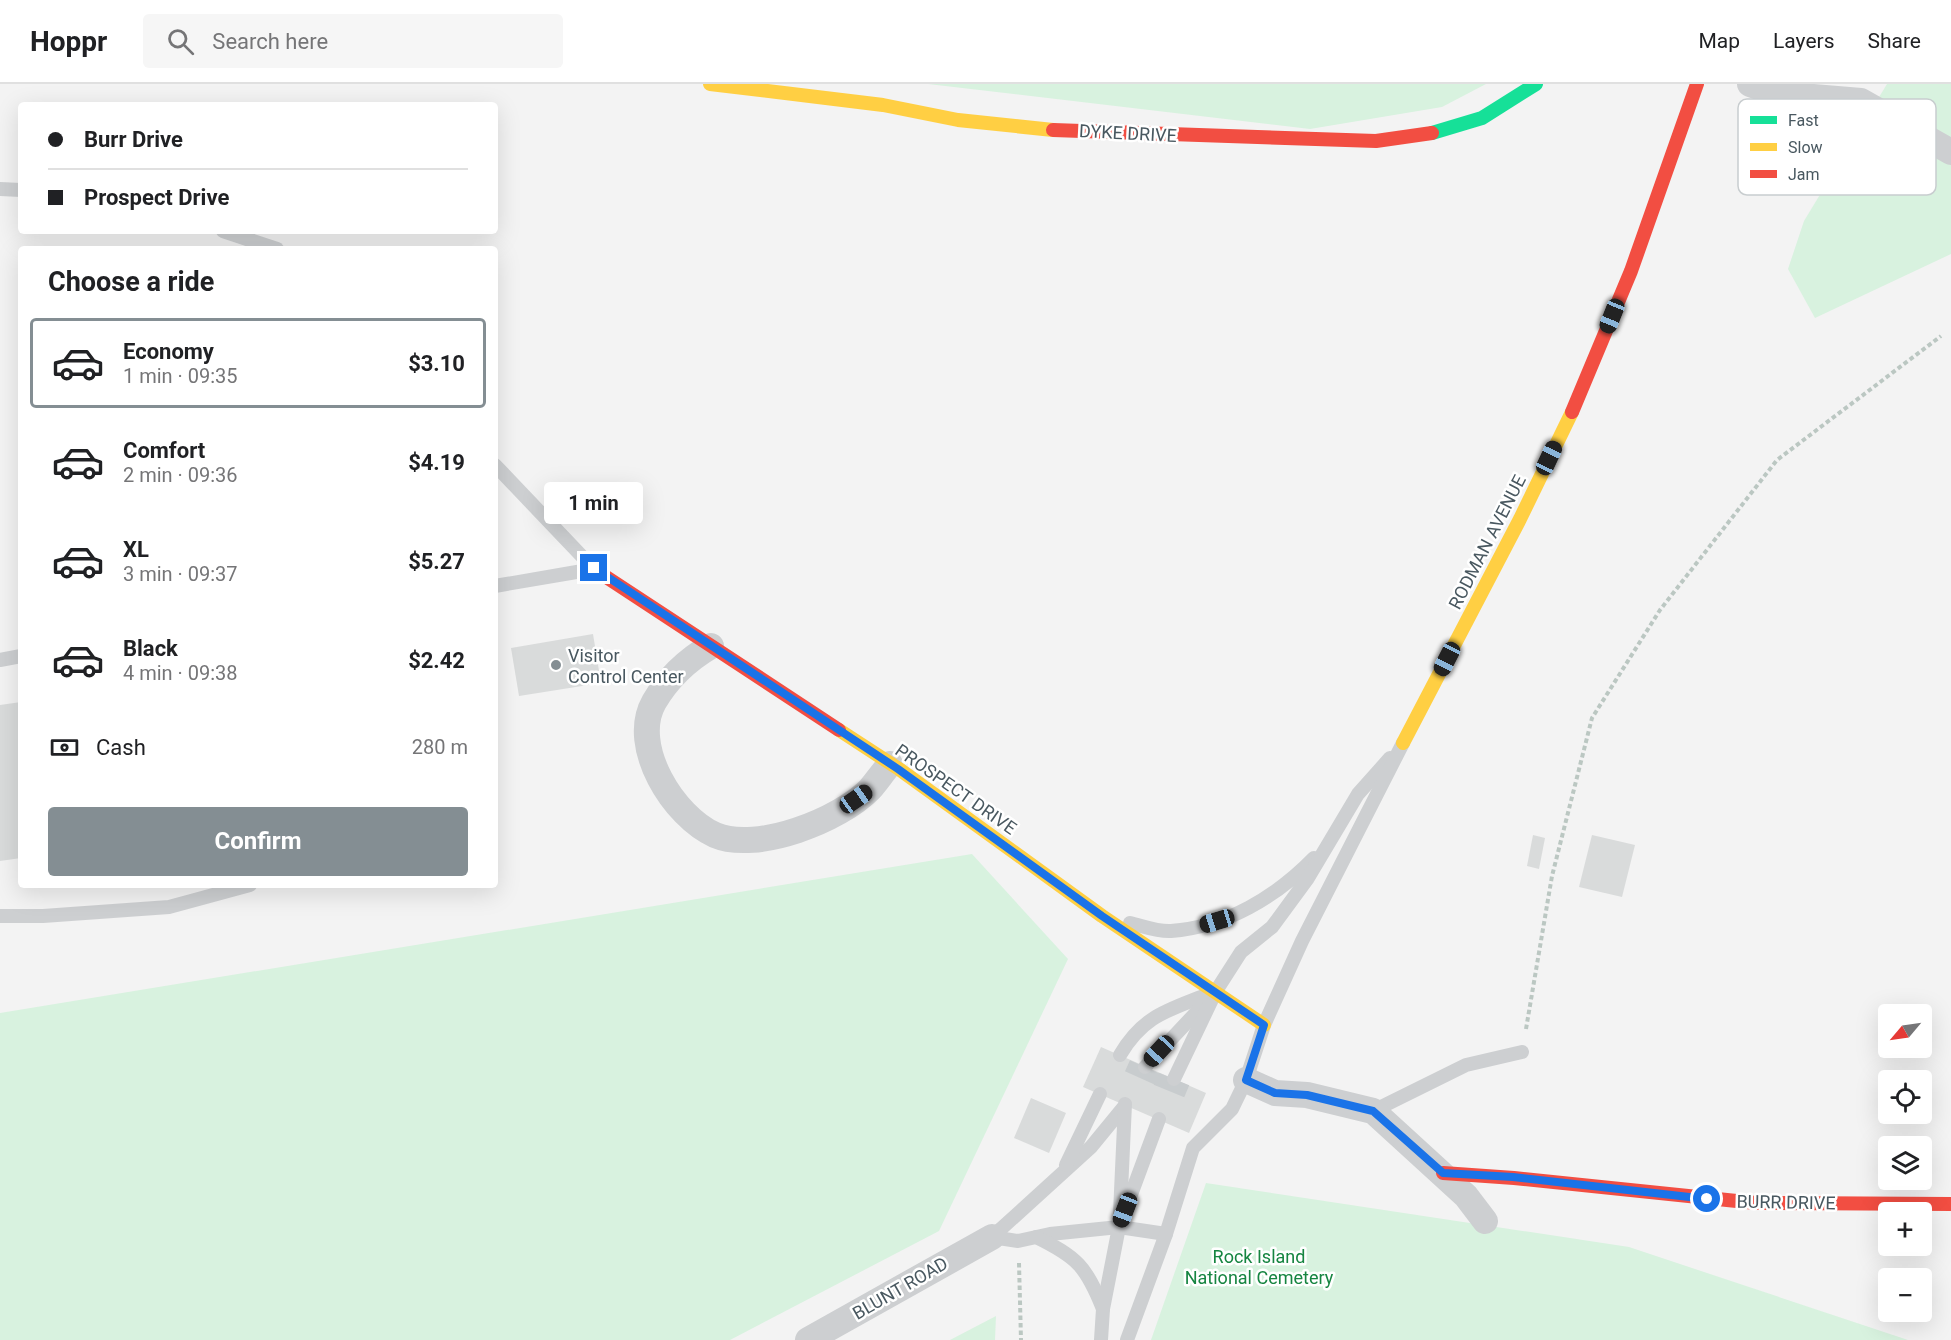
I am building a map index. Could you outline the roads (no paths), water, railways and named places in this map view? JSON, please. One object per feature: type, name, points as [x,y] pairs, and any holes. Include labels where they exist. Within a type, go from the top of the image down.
[{"type":"street","name":"DYKE DRIVE","points":[[710,84],[776,90],[883,105],[958,120],[1038,129],[1376,141],[1424,135],[1482,118],[1536,84]]},
{"type":"street","name":"RODMAN AVENUE","points":[[1403,743],[1512,534],[1585,382],[1668,173],[1697,84]]},
{"type":"street","points":[[1750,84],[1778,94],[1837,99]]},
{"type":"street","points":[[1936,144],[1951,152]]},
{"type":"street","name":"PROSPECT DRIVE","points":[[594,568],[890,764],[1102,916],[1264,1025]]},
{"type":"street","points":[[711,645],[685,661],[652,704],[648,729],[648,749],[660,781],[670,798],[692,820],[716,835],[750,842],[779,837],[843,808],[869,790],[890,764]]},
{"type":"street","points":[[1246,1080],[1275,1093],[1307,1095],[1373,1111],[1443,1173],[1466,1196],[1485,1221]]},
{"type":"street","name":"BURR DRIVE","points":[[1443,1173],[1513,1177],[1614,1191],[1731,1202],[1951,1204]]},
{"type":"street","name":"BLUNT ROAD","points":[[808,1340],[992,1237]]},
{"type":"lane","points":[[0,189],[18,190]]},
{"type":"lane","points":[[232,234],[268,246]]},
{"type":"lane","points":[[498,468],[594,568]]},
{"type":"lane","points":[[498,585],[594,568]]},
{"type":"lane","points":[[0,660],[18,657]]},
{"type":"lane","name":"RODMAN AVENUE","points":[[1174,1079],[1216,991],[1241,952],[1272,927],[1287,908],[1358,794],[1403,743]]},
{"type":"lane","name":"RODMAN AVENUE","points":[[1127,1340],[1166,1234],[1193,1148],[1232,1109],[1246,1080],[1264,1025],[1302,941],[1403,743]]},
{"type":"lane","points":[[1102,916],[1169,931],[1232,917],[1262,901],[1294,879],[1330,842]]},
{"type":"lane","points":[[0,916],[43,916],[169,907],[239,888]]},
{"type":"lane","points":[[1120,1055],[1132,1035],[1148,1020],[1216,991]]},
{"type":"lane","points":[[1145,1066],[1216,991]]},
{"type":"lane","points":[[1373,1111],[1466,1065],[1522,1052]]},
{"type":"lane","name":"BLUNT ROAD","points":[[1061,1174],[1100,1094]]},
{"type":"lane","name":"BLUNT ROAD","points":[[992,1237],[1091,1147],[1124,1106],[1125,1138],[1119,1227]]},
{"type":"lane","points":[[1101,1340],[1103,1309],[1119,1227],[1159,1119]]},
{"type":"lane","points":[[992,1237],[1018,1241],[1119,1227],[1166,1234]]},
{"type":"lane","points":[[1036,1237],[1066,1251],[1084,1268],[1103,1309]]},
{"type":"tunnel","points":[[1140,1078],[1145,1067]]},
{"type":"tunnel","points":[[1169,1091],[1174,1079]]},
{"type":"place","name":"Visitor Control Center","points":[[556,665]]},
{"type":"park label","name":"Rock Island National Cemetery","points":[[1259,1266]]}]
